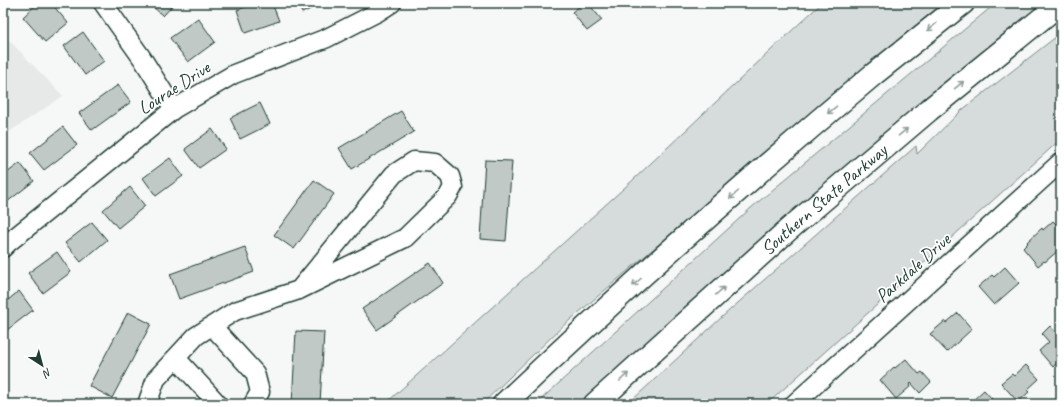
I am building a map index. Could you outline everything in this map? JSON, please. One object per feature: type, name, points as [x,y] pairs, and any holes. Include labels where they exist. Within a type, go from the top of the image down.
[{"type":"highway","points":[[504,404],[573,338],[758,173],[875,74],[963,3]]},
{"type":"highway","name":"Southern State Parkway","points":[[595,404],[794,225],[929,110],[1061,3]]},
{"type":"street","points":[[103,3],[142,58],[174,109]]},
{"type":"street","name":"Lourae Drive","points":[[3,248],[174,109],[234,74],[327,38],[378,12],[392,3]]},
{"type":"street","points":[[147,404],[156,379],[196,336],[235,312],[298,290],[405,238],[448,196],[453,187],[450,176],[435,164],[414,161],[394,174],[298,290]]},
{"type":"street","name":"Parkdale Drive","points":[[794,404],[1061,162]]},
{"type":"street","points":[[212,326],[255,373],[260,392],[253,404]]},
{"type":"street","points":[[176,358],[218,404]]},
{"type":"shaded area","points":[[822,3],[943,3],[563,326],[482,404],[385,404],[633,180]]},
{"type":"shaded area","points":[[996,3],[1046,3],[585,404],[536,404],[751,208]]},
{"type":"shaded area","points":[[1061,33],[1061,139],[767,404],[628,404],[722,317],[916,146],[917,154],[962,110]]},
{"type":"shaded area","points":[[3,34],[63,96],[3,136]]},
{"type":"building","points":[[38,3],[51,3],[68,23],[45,42],[23,17]]},
{"type":"building","points":[[149,3],[175,3],[163,16]]},
{"type":"building","points":[[257,3],[272,3],[279,21],[245,33],[237,10]]},
{"type":"building","points":[[297,3],[323,3],[302,13]]},
{"type":"building","points":[[584,3],[588,3],[602,20],[587,31],[572,12]]},
{"type":"building","points":[[198,18],[215,42],[188,62],[170,38]]},
{"type":"building","points":[[83,32],[104,61],[85,75],[64,46]]},
{"type":"building","points":[[118,85],[131,102],[92,130],[79,113]]},
{"type":"building","points":[[260,103],[270,124],[240,139],[230,118]]},
{"type":"building","points":[[401,111],[414,132],[352,169],[339,148]]},
{"type":"building","points":[[63,127],[77,145],[44,170],[30,153]]},
{"type":"building","points":[[212,129],[226,149],[199,168],[185,149]]},
{"type":"building","points":[[170,158],[183,176],[156,196],[143,178]]},
{"type":"building","points":[[485,160],[512,161],[506,241],[480,239]]},
{"type":"building","points":[[20,163],[34,181],[7,202],[3,197],[3,176]]},
{"type":"building","points":[[314,180],[334,194],[294,249],[274,235]]},
{"type":"building","points":[[130,187],[145,206],[118,228],[103,210]]},
{"type":"building","points":[[1053,221],[1061,229],[1060,249],[1038,266],[1023,248],[1028,243],[1027,242],[1042,228],[1043,230]]},
{"type":"building","points":[[92,222],[107,240],[81,262],[65,243]]},
{"type":"building","points":[[245,247],[254,272],[179,299],[170,274]]},
{"type":"building","points":[[57,252],[71,272],[43,293],[28,273]]},
{"type":"building","points":[[430,263],[443,283],[377,330],[362,309]]},
{"type":"building","points":[[1005,267],[1019,283],[994,305],[978,287],[992,275],[994,277]]},
{"type":"building","points":[[19,291],[33,310],[7,330],[3,325],[3,304]]},
{"type":"building","points":[[128,312],[151,324],[112,398],[89,386]]},
{"type":"building","points":[[958,313],[972,329],[947,352],[930,334],[945,321],[946,323]]},
{"type":"building","points":[[1050,326],[1057,334],[1061,330],[1061,359],[1053,367],[1039,351],[1049,342],[1042,334]]},
{"type":"building","points":[[296,331],[324,332],[320,404],[292,404]]},
{"type":"building","points":[[906,359],[919,374],[922,372],[931,382],[920,393],[911,383],[911,386],[896,399],[880,380],[894,367],[895,368]]},
{"type":"building","points":[[1026,365],[1039,379],[1027,390],[1029,392],[1018,402],[1001,383],[1012,374],[1014,376]]},
{"type":"building","points":[[984,390],[992,399],[991,400],[994,404],[972,404],[971,402]]}]
